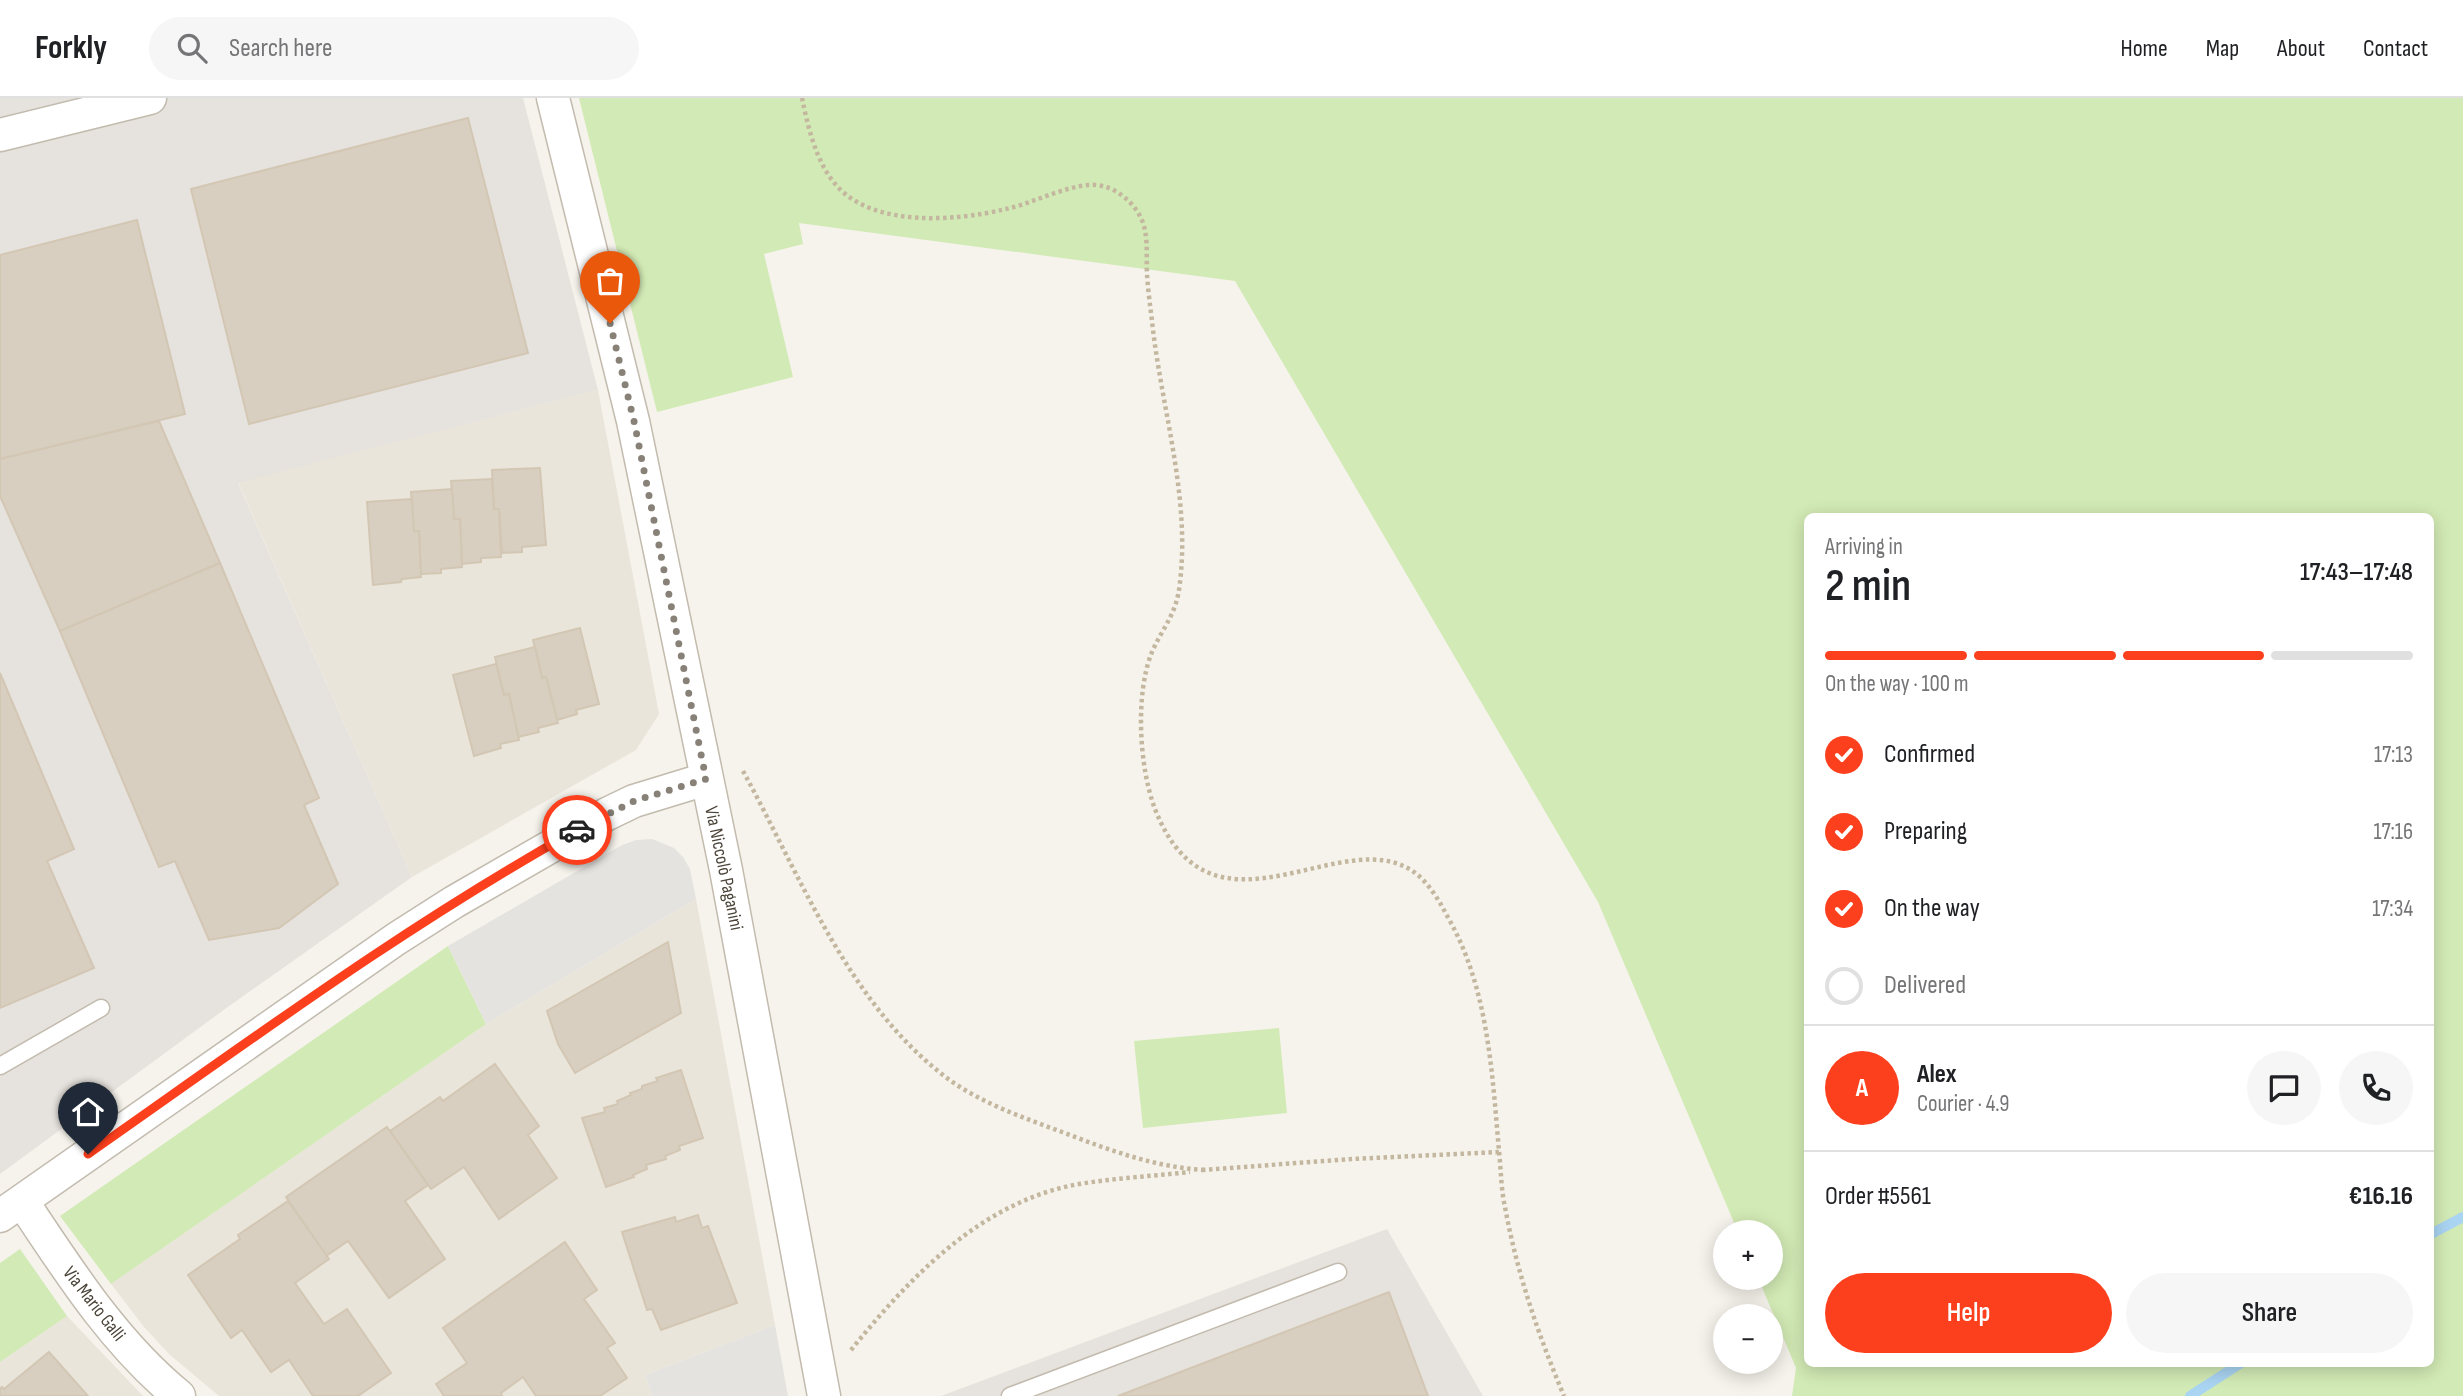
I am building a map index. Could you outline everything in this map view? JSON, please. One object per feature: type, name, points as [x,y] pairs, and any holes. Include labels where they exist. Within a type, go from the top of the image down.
[{"type":"street","points":[[0,135],[150,98]]},
{"type":"street","name":"Via Niccolò Paganini","points":[[553,98],[634,421],[752,1005],[824,1396]]},
{"type":"street","points":[[11,1208],[454,902],[607,814],[666,790],[706,779]]},
{"type":"street","name":"Via Mario Galli","points":[[11,1208],[138,1356],[179,1396]]},
{"type":"lane","points":[[0,1066],[101,1008]]},
{"type":"lane","points":[[1010,1396],[1338,1272]]},
{"type":"path","points":[[802,98],[809,128],[823,163],[838,187],[874,209],[905,217],[932,219],[974,216],[1009,209],[1086,185],[1103,186],[1118,191],[1140,216],[1145,231],[1155,341],[1181,508],[1183,553],[1180,590],[1171,620],[1153,650],[1142,685],[1141,720],[1147,777],[1155,809],[1171,839],[1186,858],[1209,873],[1240,880],[1270,879],[1360,860],[1390,860],[1417,874],[1436,895],[1455,928],[1470,964],[1483,1011],[1503,1200],[1517,1265],[1537,1332],[1564,1396]]},
{"type":"path","points":[[743,769],[834,942],[870,1000],[906,1042],[952,1081],[1035,1122],[1151,1163],[1204,1170]]},
{"type":"path","points":[[848,1354],[912,1281],[966,1233],[1032,1197],[1077,1184],[1204,1170],[1499,1152]]},
{"type":"shaded area","points":[[0,98],[523,98],[598,390],[238,483],[412,877],[225,1009],[0,1174]]},
{"type":"shaded area","points":[[598,390],[659,714],[636,750],[412,877],[238,482]]},
{"type":"shaded area","points":[[652,839],[674,848],[683,857],[690,869],[696,899],[486,1024],[448,946],[622,845],[636,840]]},
{"type":"shaded area","points":[[696,899],[775,1325],[645,1375],[652,1396],[219,1396],[170,1355],[144,1327],[111,1284],[486,1024]]},
{"type":"shaded area","points":[[1387,1229],[1483,1396],[941,1396]]},
{"type":"shaded area","points":[[67,1316],[143,1396],[0,1396],[0,1362]]},
{"type":"shaded area","points":[[775,1325],[788,1396],[652,1396],[645,1375]]},
{"type":"green space","points":[[579,98],[2463,98],[2463,1396],[1792,1396],[1796,1368],[1783,1337],[1783,1304],[1769,1304],[1763,1290],[1783,1290],[1783,1220],[1733,1220],[1598,902],[1235,281],[799,223],[803,244],[764,254],[793,377],[657,412]]},
{"type":"green space","points":[[448,946],[486,1024],[111,1284],[60,1216]]},
{"type":"green space","points":[[1279,1028],[1287,1113],[1143,1128],[1134,1041]]},
{"type":"green space","points":[[20,1249],[67,1316],[0,1362],[0,1263]]},
{"type":"building","points":[[468,118],[528,353],[249,424],[191,189]]},
{"type":"building","points":[[137,220],[185,414],[0,459],[0,255]]},
{"type":"building","points":[[159,421],[220,563],[60,631],[0,496],[0,459]]},
{"type":"building","points":[[540,468],[546,545],[522,547],[522,552],[502,553],[499,509],[494,509],[492,470]]},
{"type":"building","points":[[492,479],[494,509],[499,509],[501,557],[481,558],[481,562],[462,564],[460,519],[454,519],[451,481]]},
{"type":"building","points":[[452,489],[454,519],[460,519],[462,567],[441,569],[441,573],[421,574],[419,531],[414,531],[411,492]]},
{"type":"building","points":[[412,499],[414,531],[419,531],[421,577],[373,585],[367,502]]},
{"type":"building","points":[[220,563],[319,798],[304,805],[338,884],[279,928],[209,940],[175,861],[159,867],[60,631]]},
{"type":"building","points":[[580,628],[599,704],[576,710],[577,714],[557,720],[546,677],[542,678],[533,640]]},
{"type":"building","points":[[535,647],[542,678],[546,677],[558,723],[538,728],[539,732],[518,737],[509,694],[504,695],[495,657]]},
{"type":"building","points":[[496,664],[504,695],[509,694],[519,740],[500,744],[501,748],[474,756],[453,675]]},
{"type":"building","points":[[0,673],[74,849],[47,861],[94,968],[0,1008]]},
{"type":"building","points":[[668,942],[681,1013],[575,1073],[558,1044],[547,1011]]},
{"type":"building","points":[[495,1064],[539,1126],[528,1135],[557,1178],[499,1219],[464,1167],[431,1189],[390,1131],[440,1097],[443,1101]]},
{"type":"building","points":[[681,1070],[703,1138],[679,1146],[680,1150],[665,1156],[666,1159],[646,1165],[647,1169],[633,1175],[634,1177],[606,1187],[582,1118],[605,1112],[604,1108],[618,1104],[617,1101],[642,1089],[642,1086],[658,1081],[656,1078]]},
{"type":"building","points":[[387,1127],[428,1185],[405,1201],[445,1259],[389,1298],[348,1241],[326,1256],[286,1197]]},
{"type":"building","points":[[288,1201],[329,1259],[295,1283],[324,1324],[347,1309],[391,1373],[358,1396],[313,1396],[289,1360],[271,1372],[242,1330],[231,1338],[188,1275],[240,1239],[238,1235]]},
{"type":"building","points":[[698,1215],[702,1228],[708,1226],[737,1303],[661,1330],[652,1309],[647,1310],[622,1232],[675,1217],[676,1222]]},
{"type":"building","points":[[565,1242],[597,1290],[584,1299],[615,1343],[607,1348],[627,1378],[600,1396],[536,1396],[523,1377],[501,1393],[502,1396],[444,1396],[436,1384],[467,1363],[443,1328]]},
{"type":"building","points":[[1389,1292],[1428,1396],[1118,1396]]},
{"type":"building","points":[[49,1352],[88,1396],[0,1396],[2,1387],[4,1389]]},
{"type":"waterway","points":[[2434,1232],[2463,1217]]},
{"type":"waterway","points":[[2190,1396],[2235,1367]]},
{"type":"way so far","points":[[577,830],[634,801],[706,779],[634,421],[610,323]]},
{"type":"route","points":[[88,1154],[396,939],[577,830]]}]
